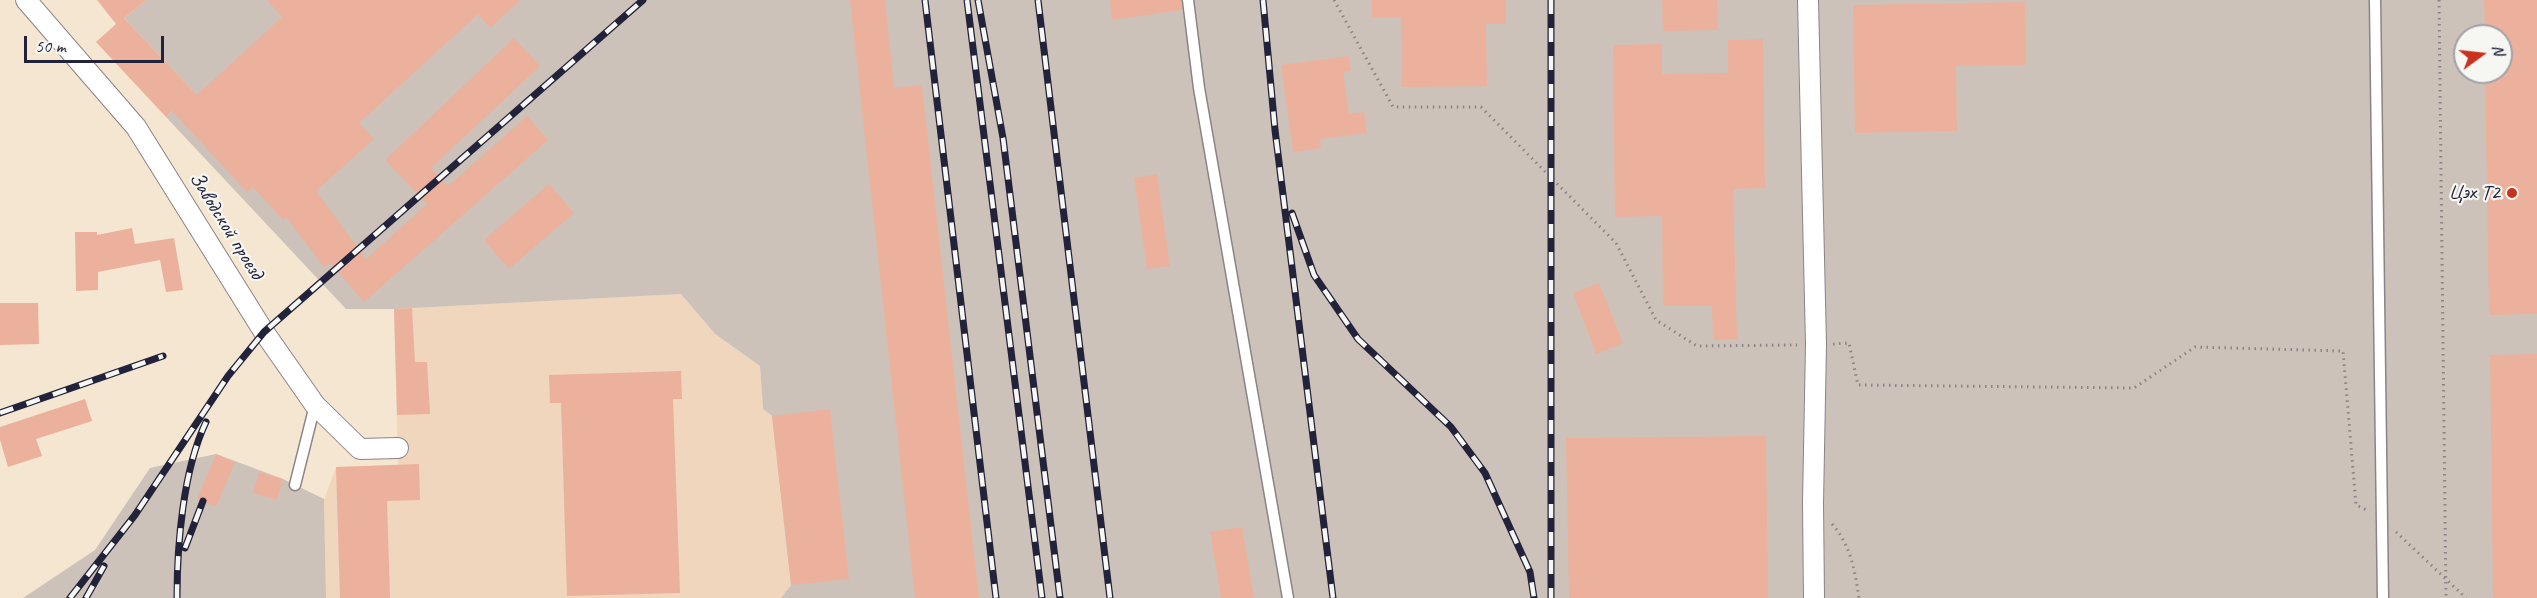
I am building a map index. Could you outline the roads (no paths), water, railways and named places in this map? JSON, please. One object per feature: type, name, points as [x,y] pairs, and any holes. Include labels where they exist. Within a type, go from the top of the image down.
[{"type":"street","name":"Заводской проезд","points":[[26,0],[136,127],[264,332],[315,405],[360,449],[398,448]]},
{"type":"street","points":[[1808,0],[1816,344],[1814,598]]},
{"type":"lane","points":[[1188,0],[1199,88],[1288,598]]},
{"type":"lane","points":[[2375,0],[2384,598]]},
{"type":"lane","points":[[295,485],[315,405]]},
{"type":"railway","points":[[70,598],[135,515],[228,376],[264,332],[643,0]]},
{"type":"railway","points":[[925,0],[996,598]]},
{"type":"railway","points":[[967,0],[1042,598]]},
{"type":"railway","points":[[978,0],[1003,138],[1060,598]]},
{"type":"railway","points":[[1038,0],[1110,598]]},
{"type":"railway","points":[[1263,0],[1275,130],[1333,598]]},
{"type":"railway","points":[[1551,0],[1551,598]]},
{"type":"railway","points":[[1292,213],[1314,275],[1358,339],[1451,427],[1485,473],[1530,572],[1534,598]]},
{"type":"railway","points":[[0,413],[163,356]]},
{"type":"railway","points":[[177,598],[178,555],[183,508],[192,462],[206,422]]},
{"type":"railway","points":[[185,548],[203,501]]},
{"type":"railway","points":[[86,598],[104,566]]},
{"type":"place","name":"Цэх Т2","points":[[2512,193]]}]
